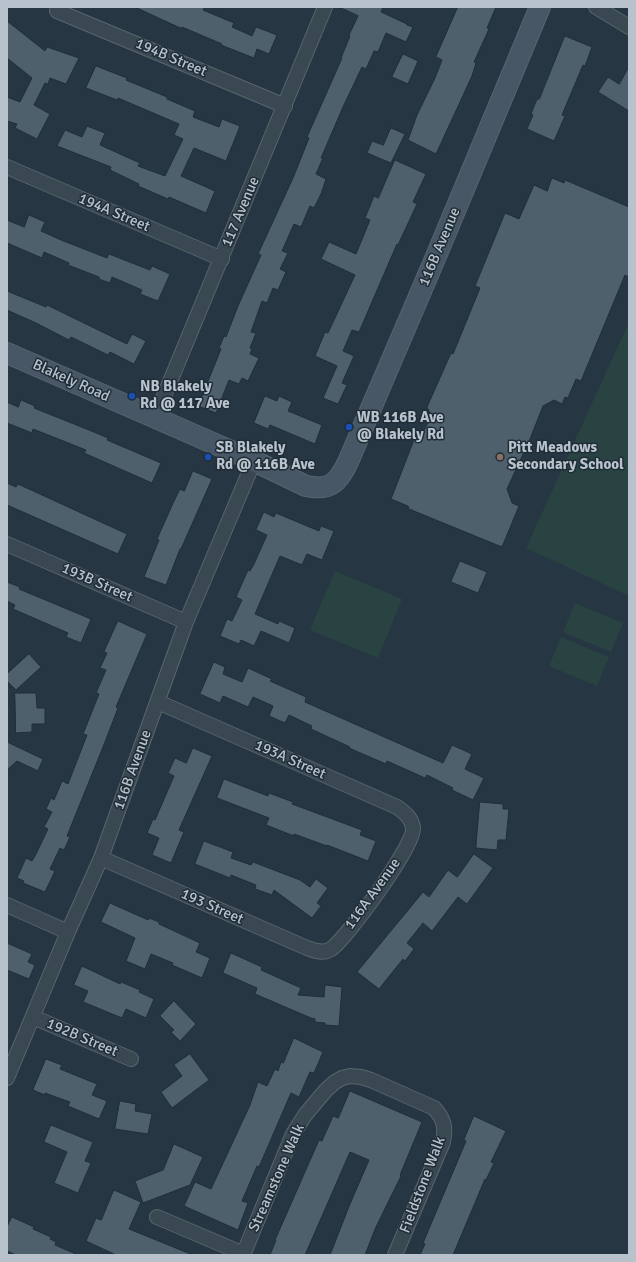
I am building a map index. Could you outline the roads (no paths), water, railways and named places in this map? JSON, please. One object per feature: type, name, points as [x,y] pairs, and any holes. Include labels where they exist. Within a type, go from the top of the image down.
[{"type":"street","name":"117 Avenue","points":[[155,418],[325,7]]},
{"type":"street","name":"116B Avenue","points":[[333,484],[344,470],[351,455],[540,7]]},
{"type":"street","points":[[596,7],[629,27]]},
{"type":"street","name":"194B Street","points":[[57,11],[285,106]]},
{"type":"street","name":"194A Street","points":[[7,167],[222,259]]},
{"type":"street","name":"Blakely Road","points":[[7,353],[254,461],[306,486],[322,487],[333,484]]},
{"type":"street","name":"116B Avenue","points":[[7,1078],[68,932],[101,858],[186,622],[254,461]]},
{"type":"street","name":"193B Street","points":[[7,544],[186,622]]},
{"type":"street","name":"193A Street","points":[[158,702],[397,807],[406,813],[414,828]]},
{"type":"street","name":"116A Avenue","points":[[324,952],[330,950],[337,943],[389,876],[402,854],[414,828]]},
{"type":"street","name":"193 Street","points":[[101,858],[307,948],[324,952]]},
{"type":"street","points":[[7,905],[68,932]]},
{"type":"street","name":"192B Street","points":[[33,1017],[131,1059]]},
{"type":"street","name":"Streamstone Walk","points":[[244,1254],[293,1134],[305,1115],[326,1090],[342,1078],[350,1076],[371,1080],[398,1091]]},
{"type":"street","name":"Fieldstone Walk","points":[[395,1255],[443,1142],[444,1133],[440,1115],[434,1108],[398,1091]]},
{"type":"street","points":[[157,1217],[244,1254]]},
{"type":"place","name":"NB Blakely Rd @ 117 Ave","points":[[132,396]]},
{"type":"place","name":"WB 116B Ave @ Blakely Rd","points":[[349,427]]},
{"type":"place","name":"SB Blakely Rd @ 116B Ave","points":[[208,457]]},
{"type":"place","name":"Pitt Meadows Secondary School","points":[[500,457]]}]
